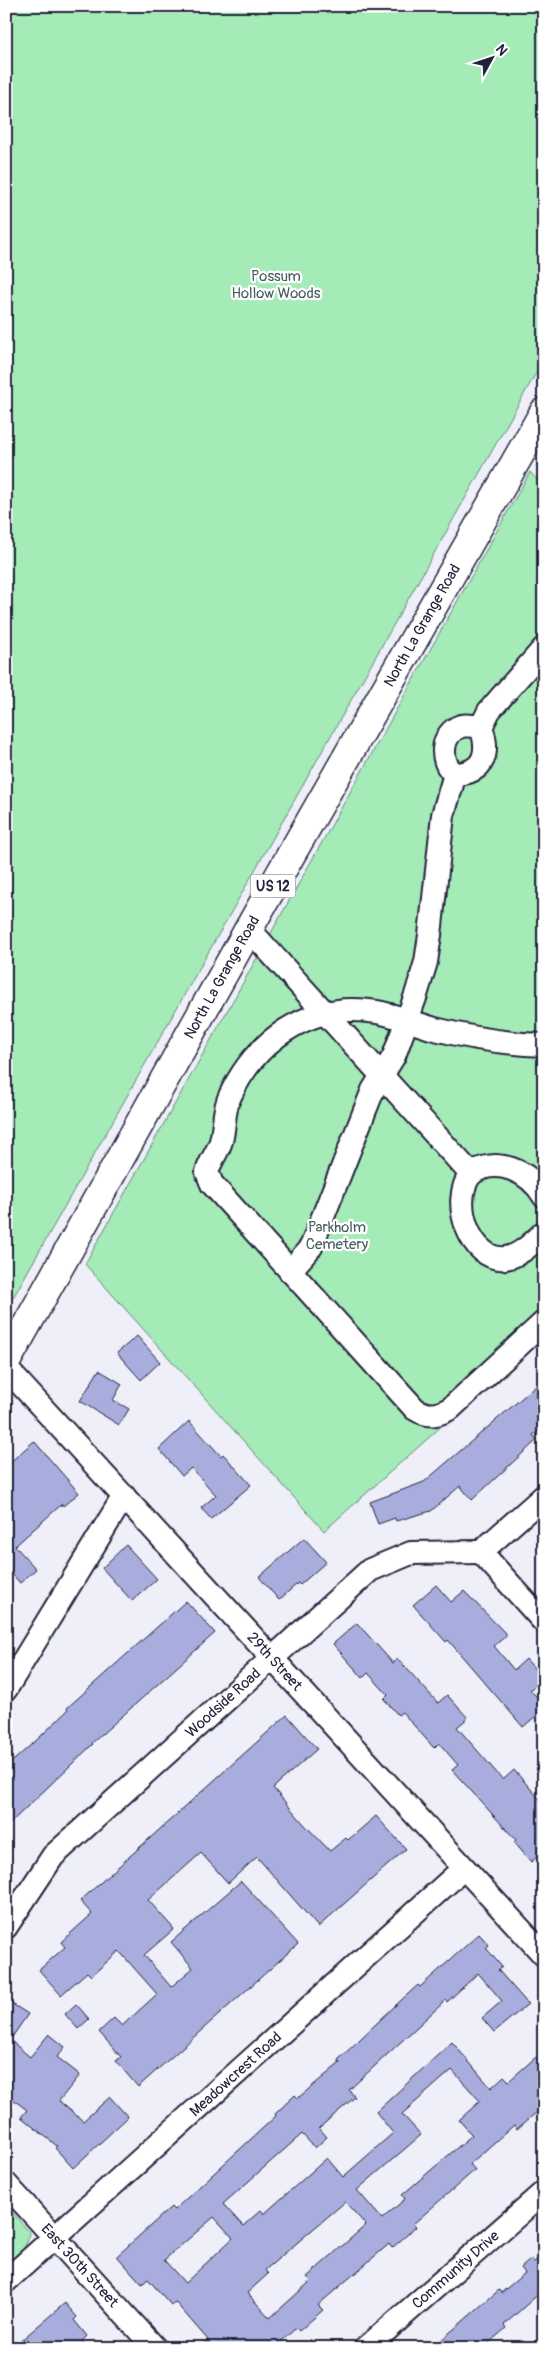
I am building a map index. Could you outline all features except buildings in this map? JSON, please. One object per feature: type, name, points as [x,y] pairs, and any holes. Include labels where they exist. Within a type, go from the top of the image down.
[{"type":"main road","name":"North La Grange Road","points":[[6,1362],[249,929],[544,412]]},
{"type":"street","points":[[481,727],[462,726],[449,735],[444,752],[445,762],[448,769],[455,774],[468,774],[477,768],[483,759],[485,744],[481,727],[489,711],[544,648]]},
{"type":"street","points":[[290,1271],[310,1247],[369,1099],[394,1056],[407,1020],[426,962],[439,835],[455,774]]},
{"type":"street","points":[[249,929],[471,1174]]},
{"type":"street","points":[[544,1045],[493,1042],[434,1029],[368,1010],[352,1009],[325,1013],[296,1024],[282,1032],[250,1062],[229,1098],[221,1141],[207,1172],[212,1184],[414,1409],[423,1414],[432,1416],[442,1414],[451,1408],[544,1322]]},
{"type":"street","points":[[544,1196],[533,1183],[511,1168],[500,1165],[481,1167],[465,1181],[462,1190],[462,1213],[466,1227],[474,1240],[484,1250],[495,1256],[505,1258],[526,1249],[544,1232]]},
{"type":"street","name":"29th Street","points":[[6,1368],[544,1955]]},
{"type":"street","points":[[6,1689],[124,1496]]},
{"type":"street","points":[[544,1496],[481,1552],[544,1622]]},
{"type":"street","name":"Woodside Road","points":[[6,1927],[52,1856],[370,1570],[411,1553],[481,1552]]},
{"type":"street","name":"Meadowcrest Road","points":[[6,2281],[464,1868]]},
{"type":"street","name":"East 30th Street","points":[[6,2184],[155,2348]]},
{"type":"street","name":"Community Drive","points":[[366,2348],[544,2192]]},
{"type":"green space","name":"Possum Hollow Woods","points":[[6,6],[544,6],[544,359],[6,1310]]},
{"type":"green space","name":"Parkholm Cemetery","points":[[530,472],[544,488],[544,1335],[324,1531],[85,1264]]},
{"type":"green space","points":[[6,2205],[29,2232],[25,2247],[6,2264]]}]
